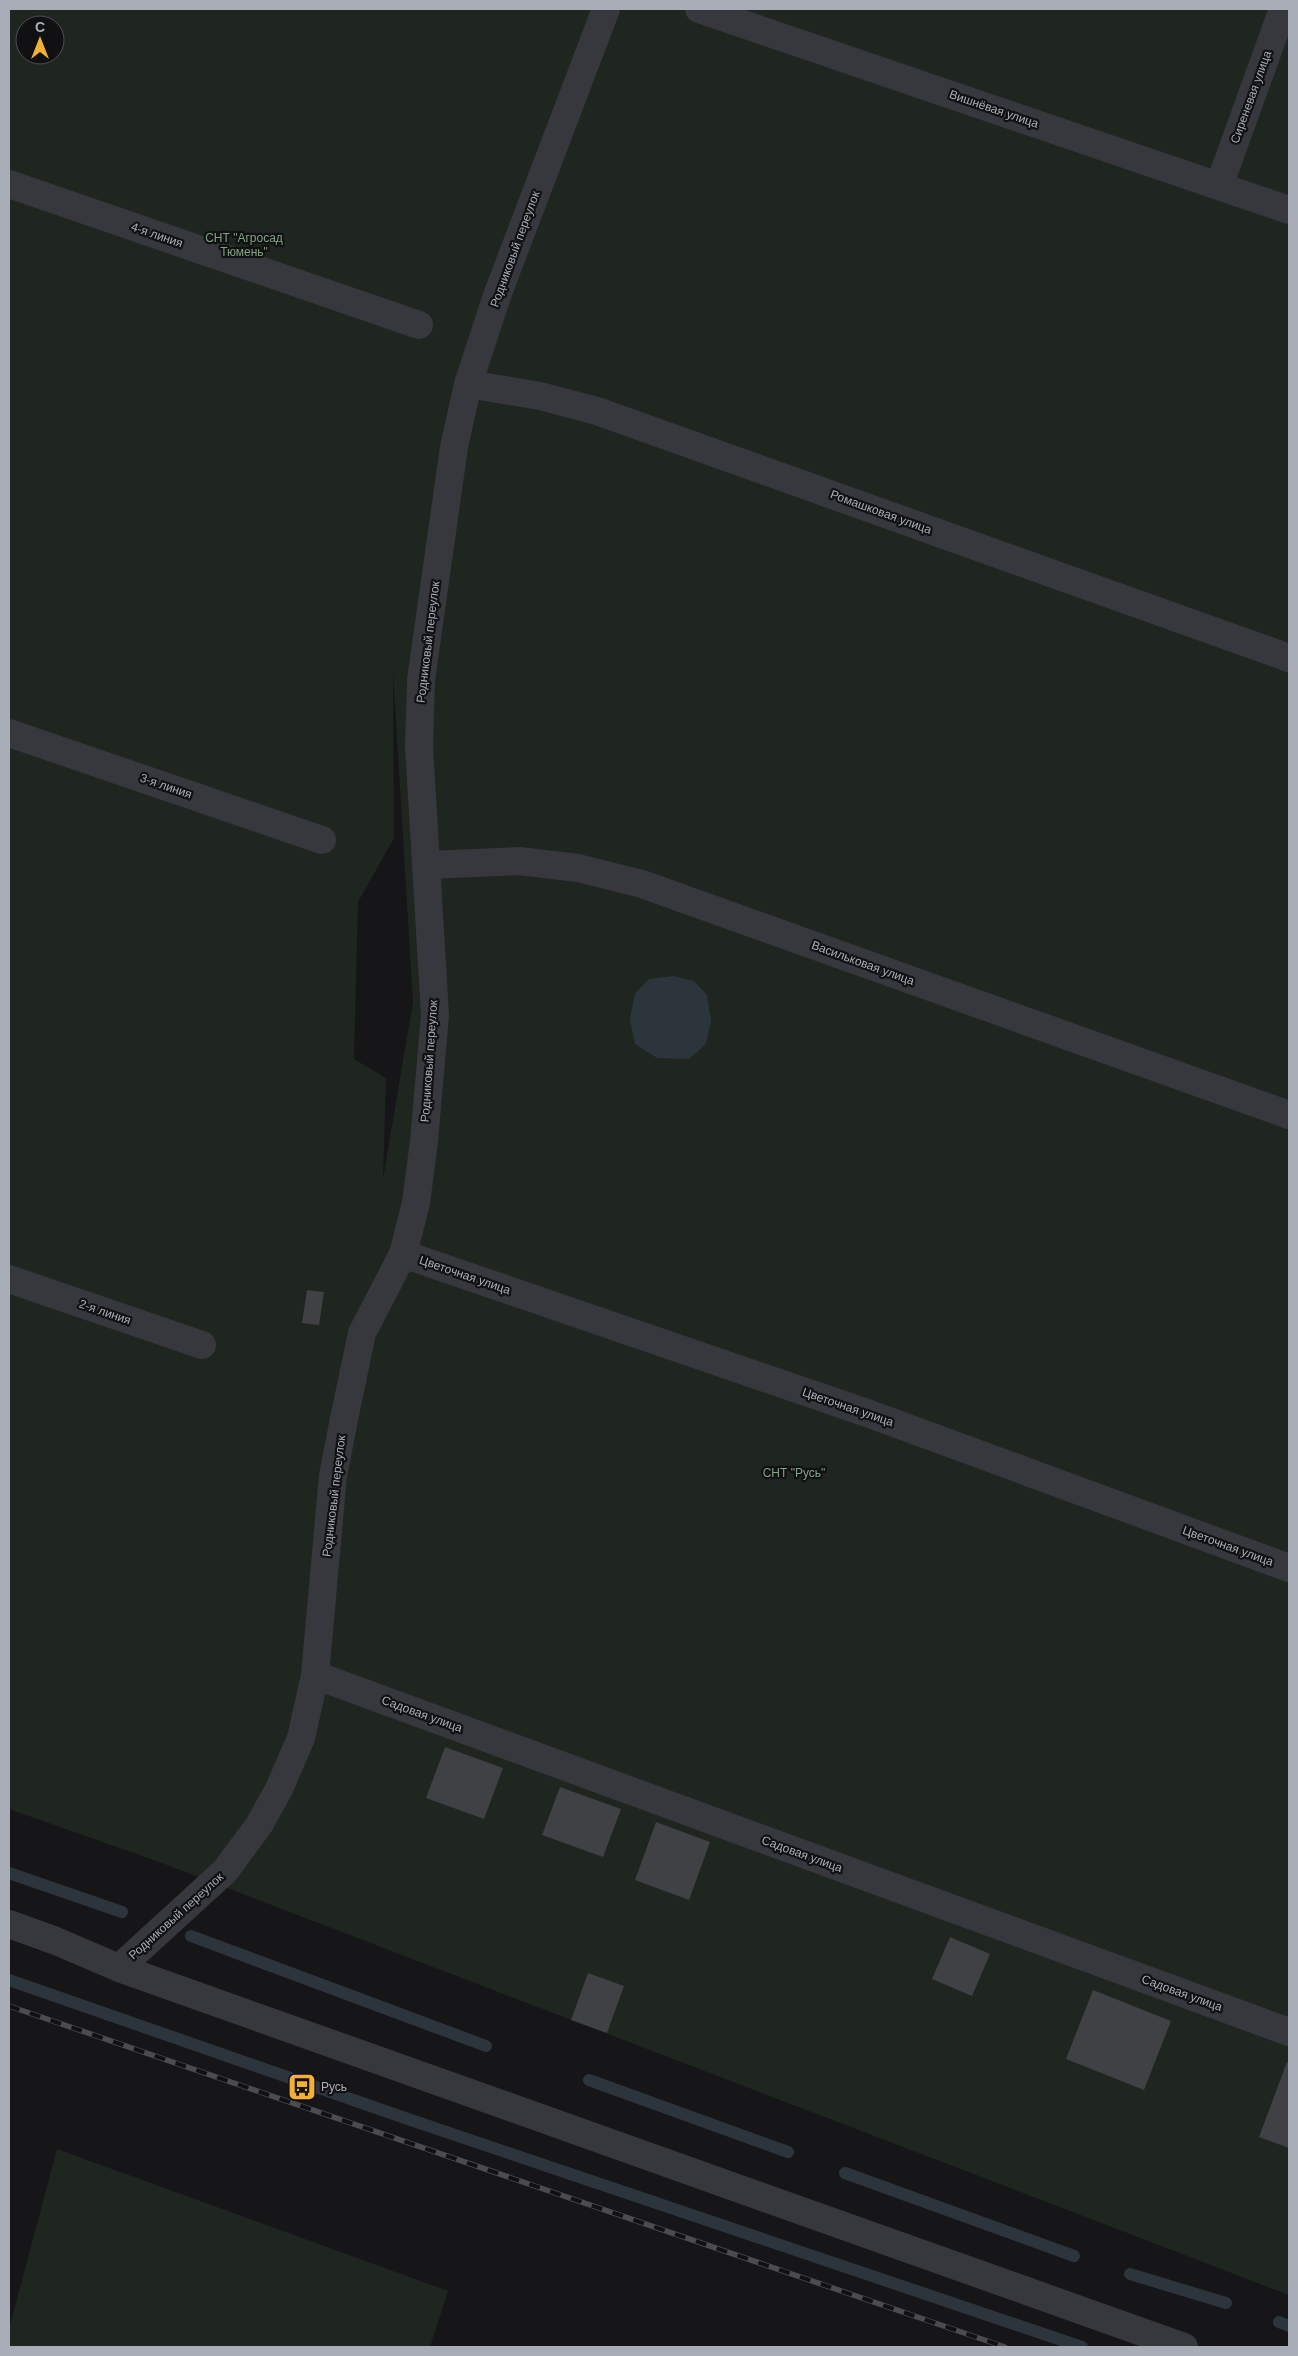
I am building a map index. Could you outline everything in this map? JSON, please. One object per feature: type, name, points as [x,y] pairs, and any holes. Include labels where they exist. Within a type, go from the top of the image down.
[{"type":"street","name":"Родниковый переулок","points":[[119,1968],[225,1872],[259,1825],[279,1789],[301,1738],[315,1675],[333,1476],[344,1418],[362,1333],[403,1254],[416,1203],[424,1141],[435,1015],[419,746],[421,680],[454,447],[468,384],[498,293],[606,9]]},
{"type":"street","name":"Вишнёвая улица","points":[[699,9],[1289,210]]},
{"type":"street","name":"Сиреневая улица","points":[[1219,186],[1283,9]]},
{"type":"street","name":"4-я линия","points":[[9,184],[419,324]]},
{"type":"street","name":"Ромашковая улица","points":[[468,384],[540,396],[597,411],[1289,658]]},
{"type":"street","name":"3-я линия","points":[[9,733],[322,840]]},
{"type":"street","name":"Васильковая улица","points":[[427,865],[518,861],[578,868],[642,884],[1289,1115]]},
{"type":"street","name":"Цветочная улица","points":[[403,1254],[867,1413],[1289,1568]]},
{"type":"street","name":"2-я линия","points":[[9,1279],[202,1344]]},
{"type":"street","name":"Садовая улица","points":[[315,1675],[1289,2032]]},
{"type":"street","points":[[9,1924],[56,1941],[119,1968],[1184,2347]]},
{"type":"green space","name":"СНТ \"Русь\"","points":[[9,9],[1289,9],[1289,2295],[162,1863],[9,1809]],"holes":[[[393,673],[413,1002],[383,1179],[386,1078],[354,1059],[358,902],[394,838]]]},
{"type":"green space","points":[[57,2149],[448,2291],[430,2347],[9,2347],[9,2329]]},
{"type":"shaded area","points":[[674,976],[694,981],[707,995],[711,1021],[706,1044],[689,1059],[657,1058],[635,1044],[630,1019],[635,994],[649,979]]},
{"type":"building","points":[[307,1290],[324,1292],[319,1325],[302,1323]]},
{"type":"building","points":[[445,1747],[503,1768],[484,1819],[426,1798]]},
{"type":"building","points":[[560,1787],[621,1809],[603,1857],[542,1835]]},
{"type":"building","points":[[656,1822],[710,1842],[689,1900],[635,1880]]},
{"type":"building","points":[[950,1937],[990,1954],[972,1996],[932,1979]]},
{"type":"building","points":[[588,1973],[624,1986],[607,2033],[571,2020]]},
{"type":"building","points":[[1093,1990],[1171,2021],[1144,2090],[1066,2059]]},
{"type":"building","points":[[1287,2062],[1289,2063],[1289,2148],[1259,2137]]},
{"type":"waterway","points":[[9,1873],[122,1912]]},
{"type":"waterway","points":[[191,1936],[486,2046]]},
{"type":"waterway","points":[[9,1980],[405,2118],[1082,2347]]},
{"type":"waterway","points":[[589,2080],[788,2152]]},
{"type":"waterway","points":[[845,2173],[1074,2256]]},
{"type":"waterway","points":[[1130,2274],[1226,2303]]},
{"type":"waterway","points":[[1279,2322],[1289,2326]]},
{"type":"railway","points":[[9,2006],[1005,2347]]},
{"type":"place","name":"Русь","points":[[302,2087]]},
{"type":"park label","name":"СНТ \"Агросад Тюмень\"","points":[[244,245]]}]
